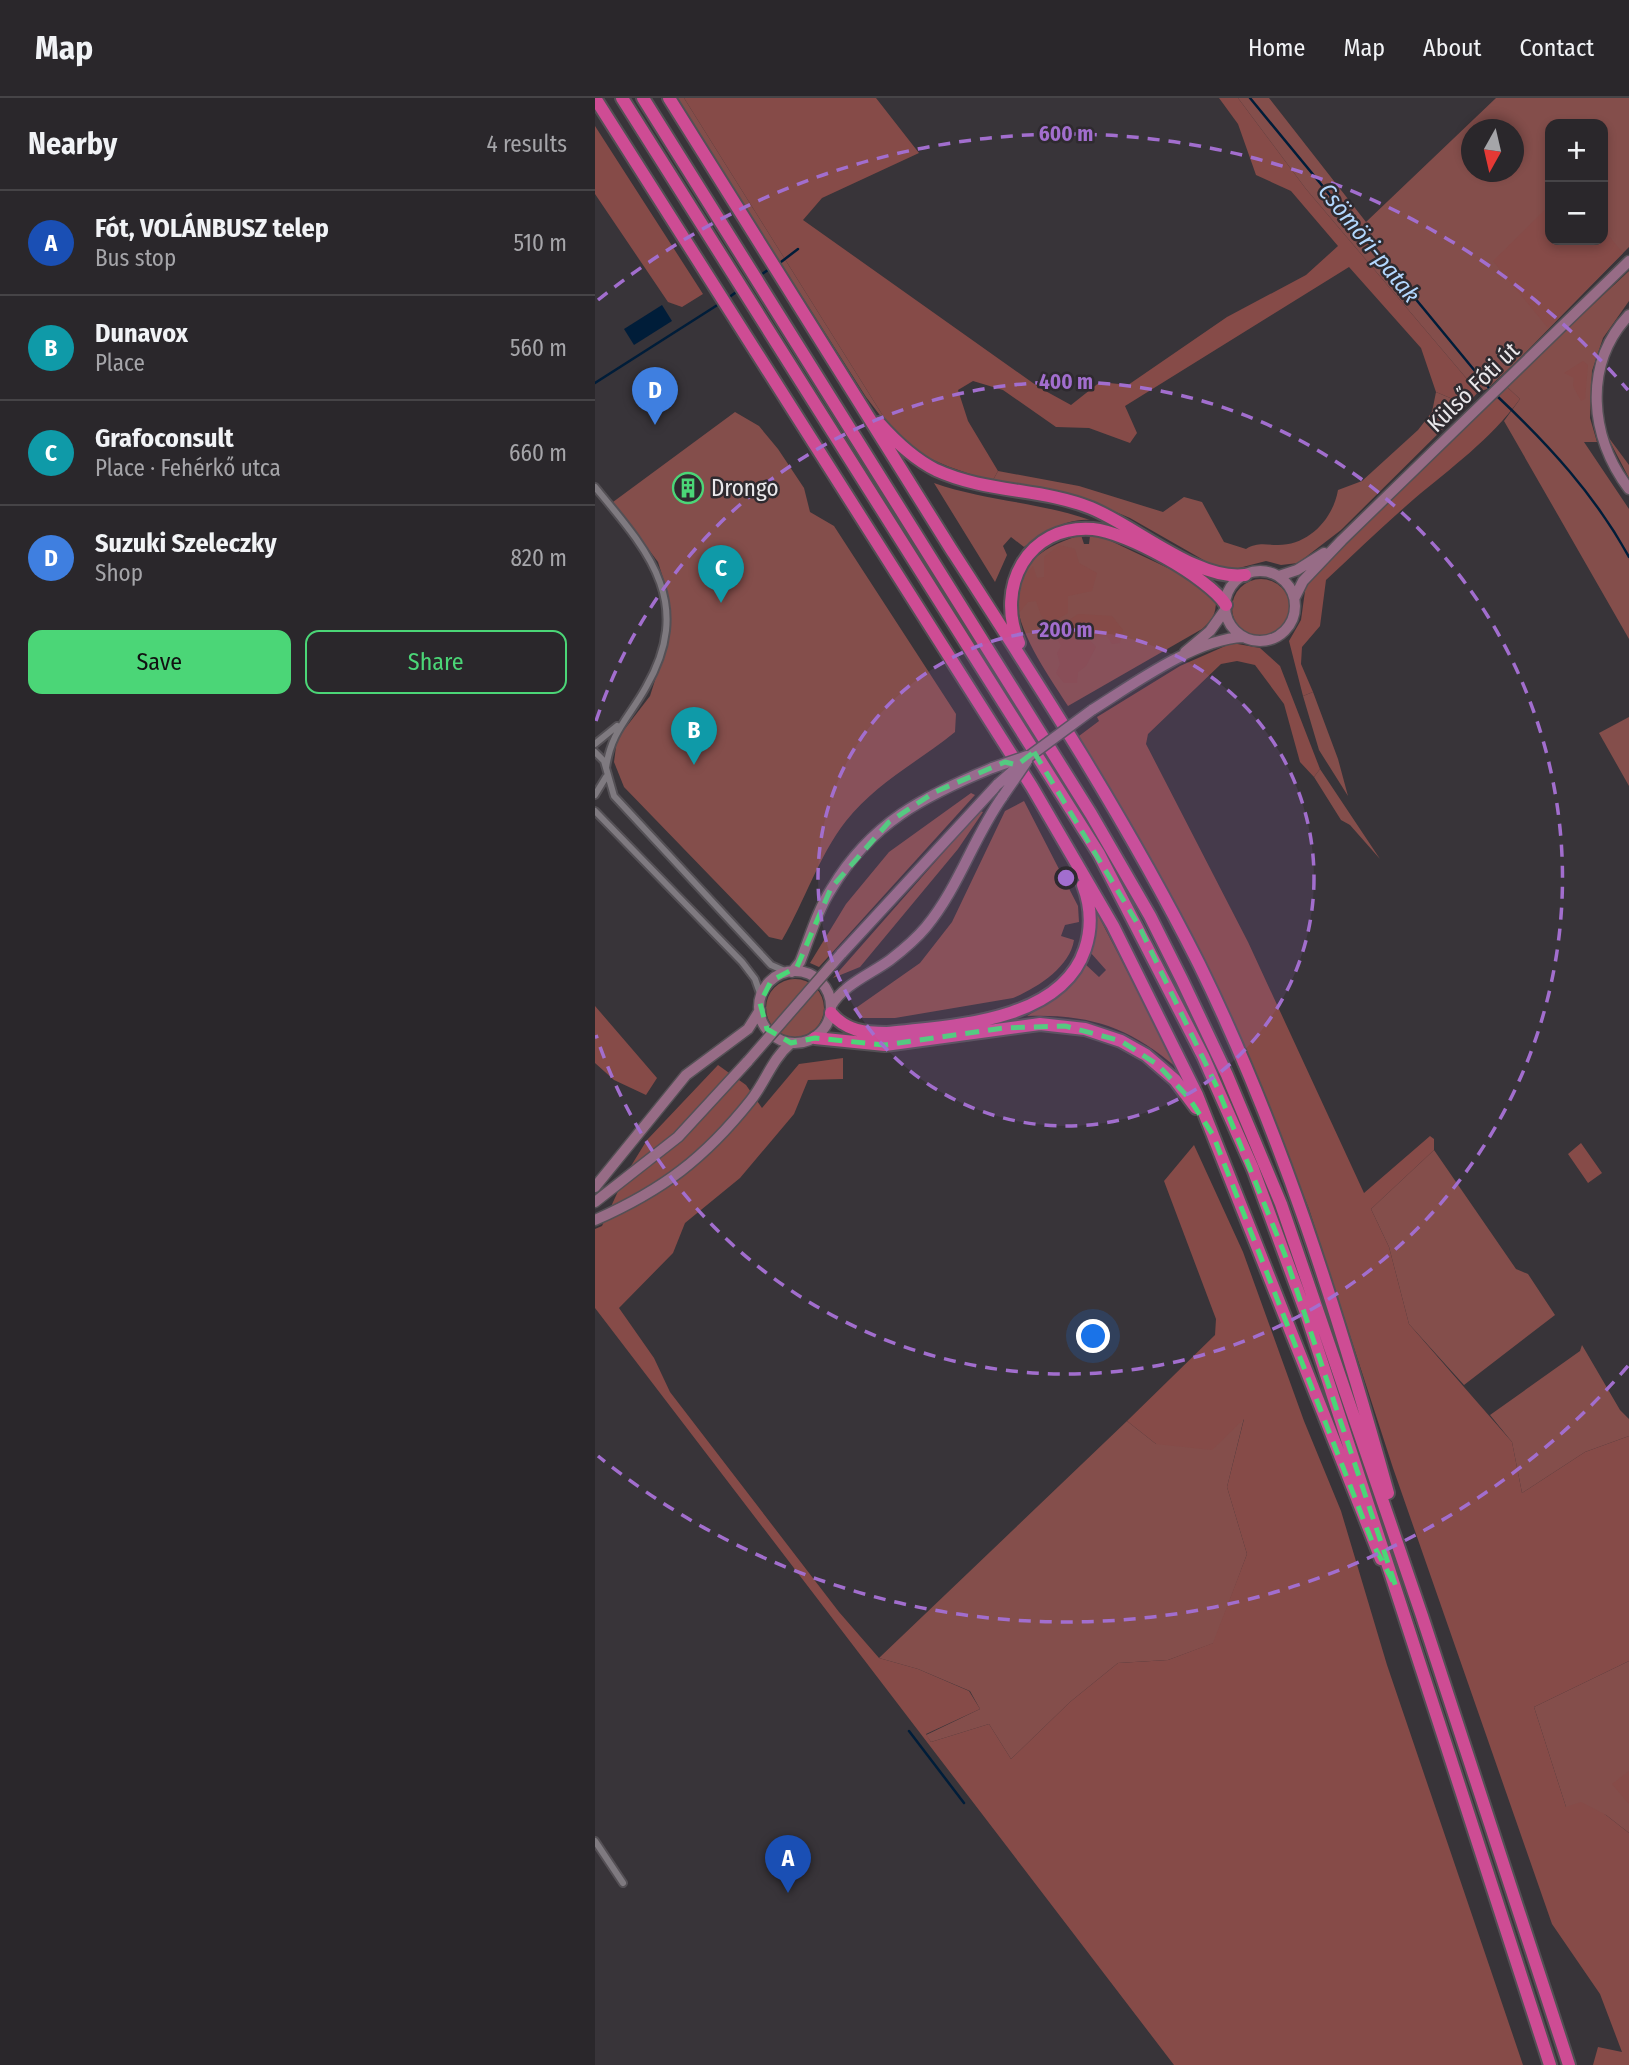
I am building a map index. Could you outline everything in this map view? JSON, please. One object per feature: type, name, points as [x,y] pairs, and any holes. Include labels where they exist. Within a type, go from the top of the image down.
[{"type":"highway","points":[[596,98],[1076,862],[1141,978],[1213,1135],[1373,1544],[1396,1587]]},
{"type":"highway","points":[[622,98],[1099,854],[1164,976],[1217,1087],[1265,1200],[1323,1362],[1550,2065]]},
{"type":"highway","points":[[643,98],[1084,802],[1150,916],[1211,1040],[1264,1161],[1313,1291],[1569,2065]]},
{"type":"highway","points":[[670,98],[1030,669],[1145,860],[1200,967],[1260,1101],[1302,1210],[1339,1322],[1389,1497],[1392,1532]]},
{"type":"highway","points":[[860,401],[893,438],[920,461],[937,470],[978,485],[1066,500],[1089,507],[1213,573],[1245,575]]},
{"type":"highway","points":[[1030,669],[1013,629],[1011,587],[1027,556],[1049,538],[1063,532],[1094,529],[1121,537],[1207,584],[1225,607]]},
{"type":"highway","points":[[831,1010],[848,1027],[868,1033],[887,1033],[1004,1015],[1049,996],[1080,962],[1089,936],[1089,908],[1076,862]]},
{"type":"highway","points":[[815,1038],[885,1045],[1040,1024],[1085,1029],[1121,1041],[1158,1065],[1189,1098],[1213,1135]]},
{"type":"main road","name":"Külső Fóti út","points":[[1294,597],[1303,581],[1342,540],[1629,261]]},
{"type":"main road","points":[[1629,315],[1609,342],[1602,359],[1596,399],[1602,440],[1616,473],[1629,489]]},
{"type":"main road","name":"Külső Fóti út","points":[[1279,576],[1297,570],[1342,540]]},
{"type":"main road","points":[[595,1202],[660,1154],[696,1120],[841,954],[998,784],[1031,755],[1092,710],[1176,660],[1230,637],[1243,637],[1260,642],[1280,636],[1293,619],[1294,597],[1289,585],[1279,576],[1268,572],[1245,575],[1230,589],[1225,607],[1210,631],[1176,660]]},
{"type":"main road","points":[[1225,607],[1234,630],[1243,637]]},
{"type":"main road","points":[[791,1043],[772,1034],[763,1023],[761,996],[771,981],[790,972],[800,962],[831,888],[866,844],[909,807],[935,792],[1031,755]]},
{"type":"main road","points":[[595,1220],[623,1207],[693,1164],[725,1132],[756,1094],[777,1057],[791,1043],[815,1038],[825,1027],[831,1010],[845,990],[891,959],[924,929],[955,886],[983,827],[1031,755]]},
{"type":"main road","points":[[790,972],[811,975],[819,980],[826,988],[831,1010]]},
{"type":"main road","points":[[595,1187],[686,1075],[748,1029],[760,1010]]},
{"type":"street","points":[[595,487],[643,546],[658,575],[666,609],[666,636],[657,664],[646,688],[619,725],[609,751],[606,777],[621,803],[771,965],[790,972]]},
{"type":"street","points":[[595,744],[619,725]]},
{"type":"street","points":[[595,752],[606,768]]},
{"type":"street","points":[[595,795],[606,777]]},
{"type":"street","points":[[595,811],[741,962],[755,979],[761,996]]},
{"type":"street","points":[[595,1841],[623,1883]]},
{"type":"highlighted area","points":[[1034,752],[1139,926],[1217,1087],[1285,1255],[1396,1587],[1373,1544],[1213,1135],[1189,1098],[1158,1065],[1121,1041],[1065,1026],[1004,1028],[885,1045],[815,1038],[791,1043],[767,1029],[760,1003],[771,981],[797,967],[831,888],[889,822],[935,792],[1005,762],[1017,765]]},
{"type":"shaded area","points":[[676,98],[684,98],[895,435],[866,397]]},
{"type":"shaded area","points":[[684,98],[876,98],[919,153],[822,198],[803,220],[1040,388],[1071,405],[1100,382],[1128,385],[1227,317],[1306,275],[1338,246],[1291,191],[1256,175],[1238,124],[1219,98],[1238,98],[1306,189],[1478,392],[1467,405],[1436,392],[1421,348],[1349,267],[1125,406],[1137,433],[1130,443],[1089,428],[1056,427],[1003,390],[973,381],[958,390],[968,421],[998,471],[993,480],[954,469],[929,458],[895,435]]},
{"type":"shaded area","points":[[1238,98],[1269,98],[1366,222],[1461,131],[1461,182],[1524,182],[1524,119],[1474,119],[1496,98],[1629,98],[1629,247],[1519,359],[1487,389],[1478,392],[1306,189]]},
{"type":"shaded area","points":[[595,126],[703,294],[682,307],[668,302],[595,194]]},
{"type":"shaded area","points":[[1545,210],[1545,245],[1608,245],[1608,235],[1623,253],[1548,328],[1493,261]]},
{"type":"shaded area","points":[[1629,271],[1629,301],[1603,338],[1592,371],[1590,418],[1597,442],[1584,442],[1629,509],[1629,639],[1504,421],[1520,399],[1506,386]]},
{"type":"shaded area","points":[[1583,361],[1588,365],[1585,399],[1581,401],[1573,386],[1574,378],[1564,373]]},
{"type":"shaded area","points":[[1506,386],[1520,399],[1496,427],[1326,580],[1320,626],[1302,647],[1301,664],[1313,692],[1303,696],[1289,641],[1301,620],[1306,584]]},
{"type":"shaded area","points":[[1436,392],[1467,405],[1341,530],[1298,563],[1281,565],[1266,561],[1231,570],[1214,566],[1130,518],[1078,496],[993,480],[998,471],[1079,486],[1163,512],[1184,497],[1202,502],[1224,542],[1246,549],[1258,545],[1289,544],[1318,528],[1331,511],[1338,490],[1362,481],[1418,430],[1432,412]]},
{"type":"shaded area","points":[[735,412],[759,426],[778,449],[804,488],[810,512],[834,526],[956,714],[955,732],[870,795],[846,821],[827,849],[782,940],[769,937],[624,787],[614,762],[617,739],[650,696],[668,639],[668,594],[658,562],[613,502]]},
{"type":"shaded area","points":[[1606,434],[1629,465],[1629,478]]},
{"type":"shaded area","points":[[934,483],[1090,520],[1063,524],[1024,547],[1011,537],[1003,546],[1007,555],[995,582]]},
{"type":"shaded area","points":[[1094,533],[1189,578],[1216,600],[1215,610],[1211,620],[1202,629],[1068,706],[1037,657],[1025,632],[1018,609],[1018,587],[1027,567],[1047,549],[1081,535],[1084,544],[1089,544],[1090,536]]},
{"type":"shaded area","points":[[1060,545],[1075,549],[1079,563],[1097,573],[1092,591],[1068,596],[1068,613],[1049,624],[1041,615],[1036,601],[1028,602],[1019,613],[1020,594],[1023,582],[1033,566],[1037,578],[1044,577],[1044,557]]},
{"type":"shaded area","points":[[1255,579],[1267,579],[1282,587],[1290,602],[1290,614],[1282,629],[1267,637],[1255,637],[1240,629],[1232,614],[1232,602],[1240,587]]},
{"type":"shaded area","points":[[1078,614],[1112,616],[1123,630],[1120,643],[1112,644],[1107,636],[1087,637],[1096,647],[1086,666],[1078,672],[1077,683],[1064,683],[1056,673],[1060,664],[1057,653],[1061,646],[1057,638],[1058,628]]},
{"type":"shaded area","points":[[1232,643],[1260,648],[1280,666],[1320,769],[1314,777],[1300,762],[1284,704],[1255,665],[1237,661],[1221,664],[1148,734],[1146,744],[1248,942],[1364,1193],[1430,1136],[1434,1139],[1434,1150],[1371,1209],[1389,1247],[1409,1324],[1512,1442],[1522,1493],[1585,1452],[1629,1436],[1629,1661],[1534,1707],[1566,1807],[1581,1802],[1606,1815],[1629,1833],[1629,2065],[1593,2065],[1598,2047],[1622,2052],[1600,1994],[1552,1924],[1393,1468],[1309,1209],[1266,1100],[1177,908],[1079,736],[1099,721],[1097,717],[1180,666]]},
{"type":"shaded area","points":[[1313,692],[1338,759],[1348,796],[1319,750],[1303,696]]},
{"type":"shaded area","points":[[1629,717],[1629,786],[1599,733]]},
{"type":"shaded area","points":[[1320,769],[1380,859],[1350,825],[1341,820],[1314,777]]},
{"type":"shaded area","points":[[971,793],[975,795],[819,967],[810,963],[846,904],[889,852]]},
{"type":"shaded area","points":[[1024,801],[1078,906],[1079,922],[1065,925],[1061,936],[1074,940],[1066,959],[1042,982],[1013,998],[895,1018],[863,1018],[853,1010],[920,963],[952,922],[1005,811]]},
{"type":"shaded area","points":[[980,811],[983,812],[958,849],[860,967],[833,978]]},
{"type":"shaded area","points":[[1097,913],[1177,1068],[1142,1042],[1108,1026],[1070,1018],[1027,1016],[1057,997],[1084,963],[1099,977],[1106,970],[1090,952]]},
{"type":"shaded area","points":[[789,979],[801,979],[811,983],[820,992],[824,1014],[816,1029],[801,1037],[789,1037],[779,1033],[770,1024],[766,1014],[766,1002],[770,992],[779,983]]},
{"type":"shaded area","points":[[595,1006],[657,1078],[646,1095],[614,1080],[595,1063]]},
{"type":"shaded area","points":[[843,1058],[843,1079],[808,1080],[794,1114],[740,1178],[685,1223],[673,1253],[619,1308],[654,1358],[670,1392],[839,1612],[879,1658],[918,1669],[969,1691],[980,1709],[926,1734],[931,1742],[989,1724],[1011,1759],[1070,1702],[1118,1663],[1168,1660],[1213,1643],[1247,1554],[1227,1487],[1244,1419],[1212,1450],[1156,1444],[1127,1421],[1215,1335],[1216,1319],[1164,1181],[1194,1145],[1243,1252],[1304,1421],[1341,1511],[1387,1665],[1523,2065],[1174,2065],[595,1308],[595,1229],[602,1226],[626,1174],[647,1140],[718,1065],[746,1085],[762,1108],[799,1064]]},
{"type":"shaded area","points":[[1581,1143],[1602,1173],[1588,1183],[1568,1154]]},
{"type":"shaded area","points":[[1434,1150],[1516,1269],[1528,1274],[1555,1315],[1464,1385],[1409,1324],[1389,1247],[1371,1209]]},
{"type":"shaded area","points":[[1582,1345],[1620,1410],[1629,1419],[1629,1436],[1585,1452],[1522,1493],[1512,1442],[1490,1415],[1580,1351]]},
{"type":"shaded area","points":[[1244,1418],[1227,1487],[1247,1554],[1214,1643],[1168,1660],[1118,1663],[1070,1702],[1011,1759],[989,1724],[931,1742],[926,1735],[980,1709],[970,1691],[918,1669],[879,1658],[1127,1421],[1156,1444]]},
{"type":"shaded area","points":[[1629,1661],[1629,1833],[1606,1815],[1566,1807],[1534,1707]]},
{"type":"shaded area","points":[[1629,1771],[1629,1804],[1612,1784]]},
{"type":"water","points":[[662,305],[672,321],[634,345],[624,329]]},
{"type":"waterway","name":"Csömöri-patak","points":[[1250,98],[1489,388]]},
{"type":"waterway","points":[[777,265],[798,249]]},
{"type":"waterway","points":[[759,276],[771,268]]},
{"type":"waterway","points":[[728,298],[739,290]]},
{"type":"waterway","points":[[595,383],[719,304]]},
{"type":"waterway","name":"Csömöri-patak","points":[[1497,396],[1586,491],[1629,557]]},
{"type":"waterway","points":[[909,1731],[964,1803]]},
{"type":"place","name":"Suzuki Szeleczky","points":[[655,425]]},
{"type":"place","name":"Drongo","points":[[688,488]]},
{"type":"place","name":"Grafoconsult","points":[[721,603]]},
{"type":"place","name":"Dunavox","points":[[694,765]]},
{"type":"place","name":"Fót, VOLÁNBUSZ telep","points":[[788,1893]]}]
